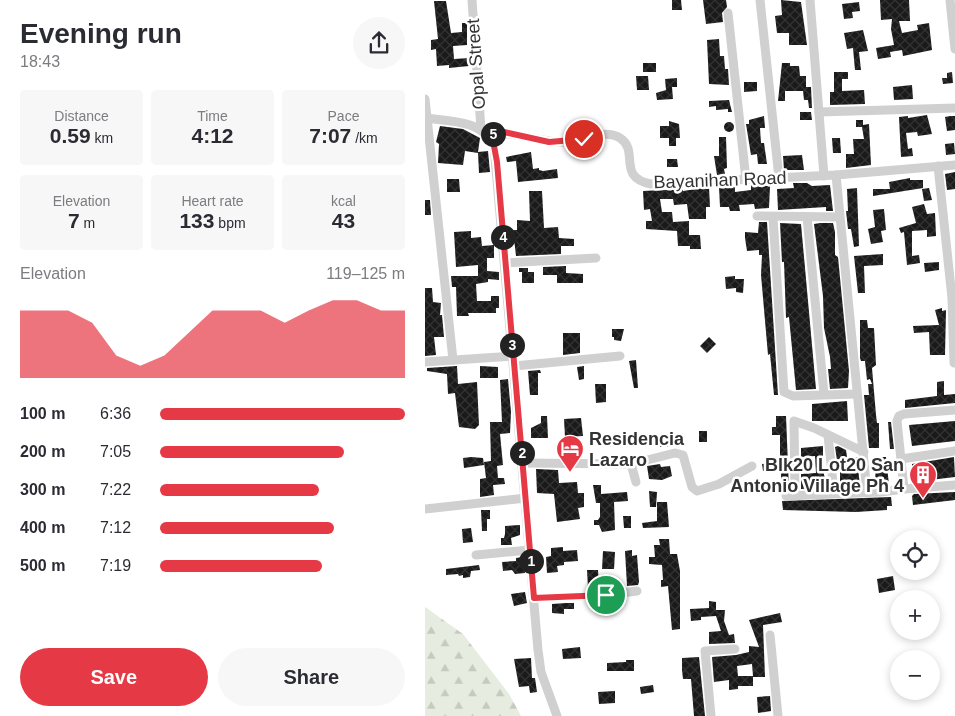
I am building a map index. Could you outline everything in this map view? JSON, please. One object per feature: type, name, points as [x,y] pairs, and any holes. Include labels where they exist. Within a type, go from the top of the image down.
[{"type":"street","name":"Opal Street","points":[[472,0],[484,132],[494,146],[497,162],[541,672],[557,716]]},
{"type":"street","points":[[760,0],[779,178]]},
{"type":"street","points":[[810,0],[824,176]]},
{"type":"street","points":[[950,0],[954,24],[955,49]]},
{"type":"street","points":[[728,13],[733,75],[746,180]]},
{"type":"street","points":[[425,99],[453,360]]},
{"type":"street","points":[[819,112],[955,108]]},
{"type":"street","name":"Bayanihan Road","points":[[426,118],[465,124],[484,132],[504,132],[531,139],[561,142],[610,134],[625,142],[632,173],[645,183],[824,176],[955,165]]},
{"type":"street","points":[[938,166],[952,298],[955,363]]},
{"type":"street","points":[[836,175],[867,493]]},
{"type":"street","points":[[757,216],[839,217]]},
{"type":"street","points":[[773,217],[784,392],[793,396],[856,394]]},
{"type":"street","points":[[807,217],[824,394]]},
{"type":"street","points":[[505,263],[596,258]]},
{"type":"street","points":[[425,362],[513,356]]},
{"type":"street","points":[[514,366],[620,356]]},
{"type":"street","points":[[904,489],[897,427],[899,416],[955,410]]},
{"type":"street","points":[[864,452],[799,422],[794,422],[790,496],[835,492],[867,493],[955,485]]},
{"type":"street","points":[[827,436],[835,492]]},
{"type":"street","points":[[901,459],[955,451]]},
{"type":"street","points":[[523,463],[631,464],[681,454],[692,488],[700,491],[719,484],[752,466]]},
{"type":"street","points":[[631,464],[636,482]]},
{"type":"street","points":[[425,509],[526,498]]},
{"type":"street","points":[[476,555],[530,550]]},
{"type":"street","points":[[534,598],[606,595],[637,591]]},
{"type":"street","points":[[770,635],[778,716]]},
{"type":"street","points":[[711,716],[705,652],[735,649]]},
{"type":"green space","points":[[425,607],[463,634],[509,694],[521,716],[425,716]]},
{"type":"building","points":[[672,0],[681,0],[682,10],[672,10]]},
{"type":"building","points":[[703,0],[726,0],[727,7],[722,13],[723,22],[706,24]]},
{"type":"building","points":[[781,0],[801,2],[807,45],[789,45],[789,33],[777,33],[775,16],[782,15]]},
{"type":"building","points":[[880,0],[909,0],[910,21],[899,21],[902,33],[918,30],[917,25],[929,23],[932,50],[903,56],[902,50],[890,52],[891,57],[878,59],[876,48],[894,45],[891,29],[892,19],[881,20]]},
{"type":"building","points":[[434,1],[446,1],[451,33],[462,32],[462,23],[467,23],[467,45],[453,46],[454,59],[469,58],[469,66],[449,68],[449,65],[437,66],[436,49],[431,50],[431,40],[438,39]]},
{"type":"building","points":[[859,2],[860,11],[852,12],[853,18],[844,19],[842,4]]},
{"type":"building","points":[[863,30],[868,51],[859,52],[861,70],[855,70],[853,48],[847,49],[844,33]]},
{"type":"building","points":[[719,39],[720,56],[724,56],[725,69],[728,69],[729,85],[709,84],[707,40]]},
{"type":"building","points":[[643,63],[656,63],[656,72],[643,72]]},
{"type":"building","points":[[782,63],[790,63],[790,66],[799,66],[800,76],[806,76],[806,87],[811,87],[812,108],[809,108],[808,100],[804,100],[803,91],[785,91],[785,101],[778,101]]},
{"type":"building","points":[[834,72],[848,72],[848,79],[842,79],[842,91],[864,90],[865,104],[830,105],[830,92],[834,92]]},
{"type":"building","points":[[952,72],[953,83],[943,84],[942,78],[947,78],[947,73]]},
{"type":"building","points":[[636,76],[648,76],[649,90],[637,90]]},
{"type":"building","points":[[677,78],[677,87],[672,87],[673,99],[657,100],[656,93],[666,90],[665,79]]},
{"type":"building","points":[[744,82],[757,82],[757,91],[744,92]]},
{"type":"building","points":[[912,85],[913,99],[894,100],[893,87]]},
{"type":"building","points":[[729,100],[732,112],[728,112],[728,109],[716,110],[716,106],[709,107],[709,101]]},
{"type":"building","points":[[800,112],[811,112],[812,120],[800,120]]},
{"type":"building","points":[[927,115],[932,134],[918,136],[917,132],[906,133],[908,149],[912,148],[913,156],[901,157],[899,117],[908,116],[908,118]]},
{"type":"building","points":[[764,116],[765,128],[760,128],[761,143],[764,143],[767,164],[758,164],[757,154],[751,155],[746,124],[749,124],[749,120]]},
{"type":"building","points":[[955,116],[955,130],[947,131],[945,117]]},
{"type":"building","points":[[856,120],[863,120],[863,125],[869,124],[871,165],[846,168],[846,154],[854,154],[853,139],[864,139],[862,127],[856,127]]},
{"type":"building","points":[[669,121],[679,124],[680,138],[676,138],[676,146],[669,146],[669,138],[660,138],[660,126],[669,126]]},
{"type":"building","points":[[727,122],[731,122],[734,127],[733,131],[727,132],[724,129],[724,125]]},
{"type":"building","points":[[440,126],[463,129],[480,138],[478,152],[488,151],[490,172],[479,173],[478,153],[465,151],[463,165],[438,163],[439,144],[436,142]]},
{"type":"building","points":[[719,137],[726,137],[727,168],[724,169],[725,174],[717,175],[714,156],[719,156]]},
{"type":"building","points":[[832,138],[840,138],[841,153],[833,153]]},
{"type":"building","points":[[954,143],[955,154],[946,155],[945,144]]},
{"type":"building","points":[[531,152],[533,169],[539,168],[539,170],[543,171],[557,169],[558,178],[518,182],[516,161],[507,162],[506,157]]},
{"type":"building","points":[[802,155],[804,170],[784,170],[783,156]]},
{"type":"building","points":[[667,159],[677,159],[678,167],[667,167]]},
{"type":"building","points":[[955,172],[955,189],[947,190],[945,174]]},
{"type":"building","points":[[910,178],[910,180],[923,180],[923,188],[873,196],[873,189],[890,189],[889,182]]},
{"type":"building","points":[[447,179],[459,179],[460,192],[447,192]]},
{"type":"building","points":[[793,183],[807,183],[812,186],[830,185],[833,211],[826,211],[826,207],[778,210],[777,189],[794,188]]},
{"type":"building","points":[[751,185],[770,186],[769,208],[755,209],[754,204],[739,205],[740,211],[730,211],[729,207],[720,207],[719,187],[735,186],[735,192],[751,190]]},
{"type":"building","points":[[709,187],[710,207],[706,207],[706,219],[689,219],[687,204],[674,205],[673,199],[660,199],[662,212],[672,212],[673,222],[689,221],[689,235],[700,235],[701,249],[690,249],[690,246],[678,246],[677,231],[646,229],[646,221],[652,221],[650,209],[644,210],[643,191],[683,189],[683,191]]},
{"type":"building","points":[[857,188],[859,246],[854,247],[851,229],[848,229],[846,211],[848,211],[847,189]]},
{"type":"building","points":[[929,188],[932,200],[924,201],[922,189]]},
{"type":"building","points":[[529,191],[542,191],[544,228],[558,227],[559,238],[574,239],[574,246],[561,246],[561,254],[516,256],[513,230],[517,230],[517,220],[530,221]]},
{"type":"building","points":[[425,200],[430,200],[431,215],[425,215]]},
{"type":"building","points":[[924,204],[927,214],[935,213],[936,236],[927,237],[927,230],[912,231],[912,256],[919,255],[920,263],[907,265],[904,232],[901,233],[899,228],[916,223],[912,207]]},
{"type":"building","points":[[884,209],[886,230],[881,231],[883,242],[871,244],[868,229],[875,227],[873,210]]},
{"type":"building","points":[[759,222],[767,222],[778,395],[774,395],[770,354],[768,355],[761,275],[762,255],[759,255],[759,250],[747,251],[745,238],[745,232],[758,233]]},
{"type":"building","points":[[780,223],[801,224],[816,389],[796,390],[789,317],[786,318],[784,262],[782,262]]},
{"type":"building","points":[[833,223],[835,232],[835,255],[838,257],[849,371],[848,388],[830,389],[828,369],[831,369],[830,357],[824,328],[823,296],[814,224]]},
{"type":"building","points":[[471,231],[471,238],[481,237],[482,246],[494,245],[494,258],[487,258],[487,271],[499,272],[499,280],[488,279],[488,282],[476,284],[477,301],[491,301],[491,296],[499,296],[499,308],[496,308],[496,313],[468,313],[469,316],[457,316],[456,287],[452,287],[451,276],[478,276],[478,265],[456,267],[454,232]]},
{"type":"building","points":[[883,254],[883,265],[864,266],[865,293],[858,293],[854,256]]},
{"type":"building","points":[[939,262],[939,270],[925,272],[924,263]]},
{"type":"building","points":[[566,266],[566,273],[583,274],[583,283],[557,283],[557,275],[543,275],[543,267]]},
{"type":"building","points":[[519,268],[528,268],[528,272],[534,272],[534,283],[522,283],[522,272],[519,272]]},
{"type":"building","points":[[735,276],[735,279],[744,279],[743,293],[736,292],[736,288],[726,289],[725,277]]},
{"type":"building","points":[[425,288],[432,288],[433,302],[441,303],[440,315],[442,315],[444,337],[434,337],[436,355],[425,356]]},
{"type":"building","points":[[942,308],[942,311],[946,310],[945,355],[930,355],[929,332],[914,333],[913,326],[939,325],[935,310]]},
{"type":"building","points":[[860,320],[867,320],[868,328],[874,328],[876,365],[872,368],[877,423],[879,423],[879,448],[869,448],[864,395],[869,395],[868,384],[872,384],[870,379],[867,380],[865,361],[861,361],[860,358]]},
{"type":"building","points":[[612,329],[624,329],[621,341],[614,340]]},
{"type":"building","points":[[563,333],[580,333],[580,353],[563,355]]},
{"type":"building","points":[[709,337],[716,344],[707,353],[700,346]]},
{"type":"building","points":[[636,360],[638,388],[634,388],[629,361]]},
{"type":"building","points":[[457,366],[458,384],[477,382],[479,425],[475,429],[459,427],[455,393],[448,394],[447,374],[427,371],[427,368]]},
{"type":"building","points":[[480,366],[498,367],[498,378],[480,378]]},
{"type":"building","points":[[584,366],[584,379],[579,380],[577,367]]},
{"type":"building","points":[[540,370],[541,373],[538,373],[538,395],[530,395],[528,371]]},
{"type":"building","points":[[508,379],[511,412],[510,433],[500,434],[503,465],[497,466],[498,478],[504,478],[505,484],[493,485],[494,495],[480,497],[480,479],[486,478],[484,462],[491,461],[490,422],[502,422],[500,380]]},
{"type":"building","points":[[944,381],[944,395],[955,394],[955,403],[905,408],[905,400],[937,396],[937,382]]},
{"type":"building","points":[[595,384],[606,384],[606,402],[596,403]]},
{"type":"building","points":[[847,401],[848,421],[812,421],[812,404]]},
{"type":"building","points":[[541,416],[547,416],[548,438],[531,438],[531,428],[541,423]]},
{"type":"building","points":[[776,416],[786,416],[789,489],[781,489],[781,469],[763,471],[762,464],[780,462],[780,435],[772,435],[772,427],[776,427]]},
{"type":"building","points":[[581,418],[583,436],[565,437],[564,419]]},
{"type":"building","points":[[955,421],[955,441],[912,446],[909,425]]},
{"type":"building","points":[[888,422],[891,422],[894,449],[890,449]]},
{"type":"building","points":[[699,431],[707,431],[707,442],[699,442]]},
{"type":"building","points":[[660,436],[668,436],[668,447],[660,447]]},
{"type":"building","points":[[823,446],[823,470],[827,488],[801,489],[801,474],[816,473],[815,456],[801,457],[801,448]]},
{"type":"building","points":[[838,446],[846,450],[847,457],[857,457],[860,487],[840,487],[840,466],[838,467],[835,447]]},
{"type":"building","points":[[876,457],[886,457],[889,485],[875,486]]},
{"type":"building","points":[[954,457],[955,477],[913,482],[912,464]]},
{"type":"building","points":[[463,458],[483,458],[484,465],[464,468]]},
{"type":"building","points":[[660,464],[661,467],[670,466],[672,476],[662,480],[649,479],[647,466]]},
{"type":"building","points":[[536,469],[558,470],[559,483],[577,482],[578,493],[584,493],[584,507],[578,508],[580,519],[557,522],[554,494],[537,493]]},
{"type":"building","points":[[593,485],[601,485],[601,494],[627,492],[628,501],[614,502],[615,530],[602,532],[599,525],[594,525],[594,520],[598,520],[600,517],[600,503],[596,503]]},
{"type":"building","points":[[649,491],[657,492],[656,507],[650,507]]},
{"type":"building","points":[[955,492],[955,500],[913,505],[912,496],[914,494]]},
{"type":"building","points":[[891,497],[892,506],[887,506],[887,510],[856,512],[783,510],[782,501]]},
{"type":"building","points":[[657,502],[667,502],[669,527],[643,528],[642,523],[657,521]]},
{"type":"building","points":[[481,510],[490,510],[490,519],[487,519],[487,531],[482,531]]},
{"type":"building","points":[[623,516],[631,516],[631,528],[624,528]]},
{"type":"building","points":[[520,525],[520,535],[511,538],[512,545],[501,545],[501,538],[504,538],[505,534],[505,526]]},
{"type":"building","points":[[471,528],[473,542],[463,543],[462,529]]},
{"type":"building","points":[[659,539],[669,539],[670,554],[677,554],[680,571],[680,629],[672,630],[668,586],[661,587],[661,580],[663,580],[662,565],[649,564],[649,557],[655,557],[654,545],[660,545]]},
{"type":"building","points":[[563,547],[563,551],[577,550],[578,561],[564,562],[564,565],[557,566],[558,572],[547,573],[546,557],[551,556],[551,548]]},
{"type":"building","points":[[632,550],[632,556],[637,555],[639,582],[638,585],[627,586],[625,551]]},
{"type":"building","points":[[603,551],[615,552],[614,569],[602,569]]},
{"type":"building","points":[[522,557],[525,573],[515,574],[512,570],[503,571],[502,562],[516,561],[516,558]]},
{"type":"building","points":[[479,565],[480,570],[471,571],[470,577],[463,578],[463,575],[459,576],[458,574],[446,575],[446,569]]},
{"type":"building","points":[[587,570],[598,570],[599,587],[588,588]]},
{"type":"building","points":[[890,577],[890,580],[894,580],[895,590],[879,593],[877,579]]},
{"type":"building","points":[[525,592],[527,603],[514,606],[511,594]]},
{"type":"building","points":[[709,601],[716,602],[716,610],[725,610],[724,621],[729,635],[734,634],[735,643],[709,644],[709,632],[721,631],[716,616],[701,617],[701,620],[691,621],[690,609],[709,608]]},
{"type":"building","points":[[574,603],[574,609],[564,609],[564,614],[552,613],[552,604]]},
{"type":"building","points":[[780,613],[782,622],[763,625],[765,677],[753,677],[753,686],[738,686],[738,689],[729,690],[729,680],[714,682],[712,657],[749,652],[749,646],[759,647],[749,620]],"holes":[[[752,664],[753,676],[738,676],[737,666]]]},
{"type":"building","points":[[580,647],[581,658],[563,659],[562,649]]},
{"type":"building","points":[[699,657],[705,716],[694,716],[691,679],[683,679],[682,670],[682,658]]},
{"type":"building","points":[[531,658],[532,678],[535,678],[537,692],[530,693],[529,686],[519,687],[514,659]]},
{"type":"building","points":[[626,660],[634,660],[634,671],[607,671],[607,663],[626,662]]},
{"type":"building","points":[[653,685],[654,692],[641,694],[640,687]]},
{"type":"building","points":[[615,691],[615,703],[599,704],[598,692]]},
{"type":"building","points":[[770,696],[771,711],[758,713],[757,697]]},
{"type":"place","name":"Residencia Lazaro","points":[[570,473]]},
{"type":"place","name":"Blk20 Lot20 San Antonio Village Ph 4","points":[[923,499]]},
{"type":"route","points":[[584,139],[549,142],[504,132],[488,135],[494,146],[497,162],[534,598],[606,595]]}]
